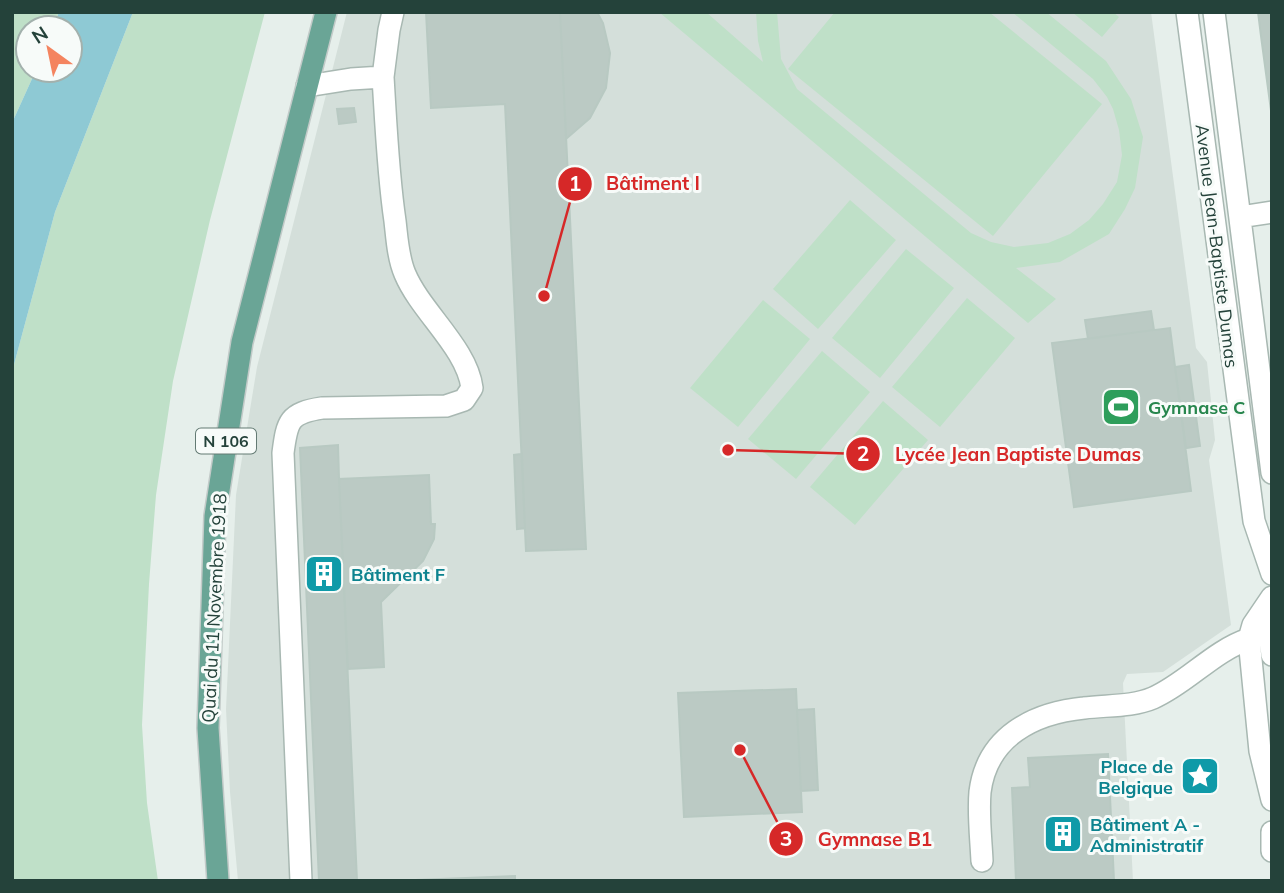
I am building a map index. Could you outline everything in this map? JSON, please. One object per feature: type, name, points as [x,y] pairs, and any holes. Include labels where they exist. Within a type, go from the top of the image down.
[{"type":"main road","name":"Quai du 11 Novembre 1918","points":[[218,881],[208,728],[215,516],[242,342],[326,12]]},
{"type":"street","points":[[301,881],[283,453],[285,436],[291,419],[304,411],[322,408],[446,406],[464,400],[472,388],[471,376],[463,361],[411,287],[404,272],[398,245],[391,198],[383,77],[393,12]]},
{"type":"street","name":"Avenue Jean-Baptiste Dumas","points":[[1187,12],[1254,521],[1272,574]]},
{"type":"street","name":"Avenue Jean-Baptiste Dumas","points":[[1214,12],[1272,472]]},
{"type":"street","points":[[307,86],[383,77]]},
{"type":"street","points":[[1240,216],[1272,212]]},
{"type":"street","name":"Avenue Jean-Baptiste Dumas","points":[[1254,521],[1272,546]]},
{"type":"street","points":[[1272,597],[1253,625],[1249,639],[1260,751],[1272,800]]},
{"type":"street","points":[[1272,605],[1268,624],[1272,655]]},
{"type":"street","points":[[982,861],[980,790],[985,771],[995,751],[1007,738],[1022,726],[1056,712],[1138,703],[1154,698],[1232,646],[1249,639]]},
{"type":"street","points":[[1272,832],[1272,851]]},
{"type":"shaded area","points":[[347,12],[1151,12],[1196,348],[1207,362],[1215,440],[1209,460],[1231,625],[1163,672],[1127,674],[1123,683],[1133,881],[238,881],[226,709],[236,495],[257,367]]},
{"type":"green space","points":[[12,12],[59,12],[14,14],[14,84],[30,84],[12,123]]},
{"type":"green space","points":[[133,12],[265,12],[210,220],[173,381],[156,495],[142,725],[147,803],[158,881],[12,881],[12,372],[55,212]]},
{"type":"green space","points":[[659,12],[706,12],[763,62],[756,12],[777,12],[781,59],[797,89],[971,233],[991,242],[1014,247],[1048,243],[1070,234],[1089,220],[1117,182],[1122,155],[1119,130],[1107,97],[1093,79],[1012,12],[1046,12],[1106,61],[1131,99],[1143,137],[1135,188],[1109,234],[1060,262],[1016,268],[1056,299],[1028,323]]},
{"type":"green space","points":[[835,12],[989,12],[1102,104],[993,236],[788,69]]},
{"type":"green space","points":[[1072,12],[1113,12],[1119,17],[1102,37]]},
{"type":"green space","points":[[850,200],[896,240],[818,329],[773,289]]},
{"type":"green space","points":[[906,249],[954,288],[880,378],[832,338]]},
{"type":"green space","points":[[967,298],[1015,338],[940,427],[892,387]]},
{"type":"green space","points":[[763,300],[810,339],[738,427],[690,388]]},
{"type":"green space","points":[[822,351],[870,392],[796,479],[748,439]]},
{"type":"green space","points":[[883,401],[928,440],[855,525],[810,487]]},
{"type":"water","points":[[133,12],[55,212],[12,372],[12,123],[30,84],[84,84],[84,14],[58,14]]},
{"type":"building","points":[[426,12],[560,12],[586,549],[526,551],[505,104],[431,108]]},
{"type":"building","points":[[560,12],[597,12],[603,23],[610,53],[606,88],[590,118],[566,139]]},
{"type":"building","points":[[1258,12],[1272,12],[1272,118],[1261,36]]},
{"type":"building","points":[[354,108],[356,122],[339,124],[337,109]]},
{"type":"building","points":[[1151,311],[1154,330],[1088,339],[1085,320]]},
{"type":"building","name":"Gymnase C","points":[[1170,328],[1191,491],[1074,507],[1052,343]]},
{"type":"building","points":[[1189,365],[1200,446],[1186,448],[1175,367]]},
{"type":"building","name":"Bâtiment F","points":[[338,445],[357,881],[319,881],[300,448]]},
{"type":"building","points":[[522,454],[525,528],[517,529],[514,455]]},
{"type":"building","points":[[429,475],[431,524],[435,524],[434,539],[423,561],[381,602],[384,667],[348,669],[339,479]]},
{"type":"building","points":[[796,689],[802,812],[684,817],[678,693]]},
{"type":"building","points":[[814,709],[818,790],[801,791],[797,710]]},
{"type":"building","name":"Bâtiment A - Administratif","points":[[1108,754],[1114,881],[1016,881],[1012,788],[1030,787],[1028,758]]},
{"type":"building","points":[[515,876],[515,881],[390,881]]},
{"type":"place","name":"Bâtiment I","points":[[544,296]]},
{"type":"place","name":"Gymnase C","points":[[1121,407]]},
{"type":"place","name":"Lycée Jean Baptiste Dumas","points":[[728,450]]},
{"type":"place","name":"Bâtiment F","points":[[324,574]]},
{"type":"place","name":"Gymnase B1","points":[[740,750]]},
{"type":"place","name":"Place de Belgique","points":[[1200,776]]},
{"type":"place","name":"Bâtiment A - Administratif","points":[[1063,834]]}]
